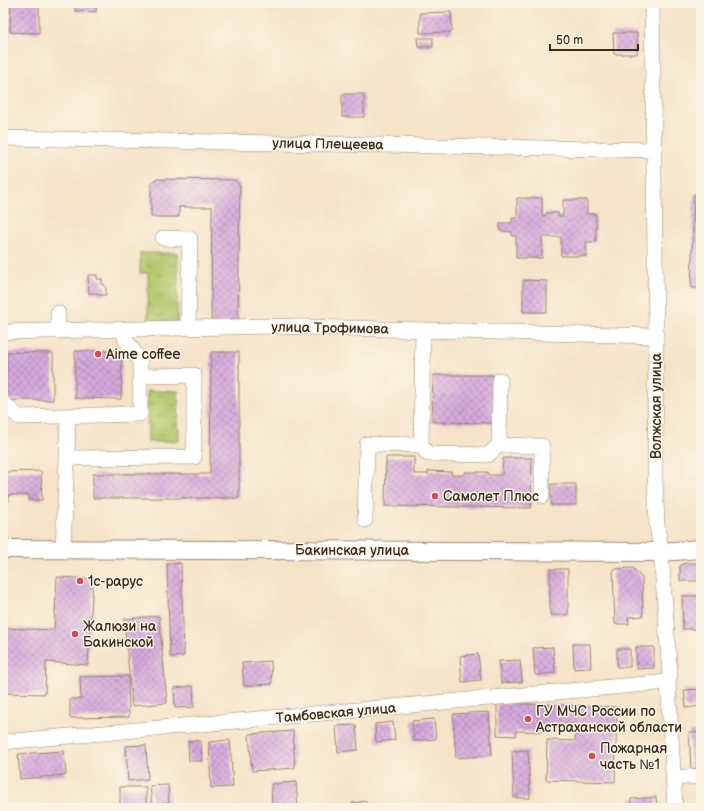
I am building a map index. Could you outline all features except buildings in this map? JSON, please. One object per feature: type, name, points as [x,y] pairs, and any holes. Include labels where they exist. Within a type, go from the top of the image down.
[{"type":"main road","name":"Бакинская улица","points":[[3,549],[661,552],[701,549]]},
{"type":"street","name":"Волжская улица","points":[[652,3],[656,336],[656,525],[661,552],[670,675],[668,682],[675,808]]},
{"type":"street","name":"улица Плещеева","points":[[3,138],[654,150]]},
{"type":"street","points":[[163,238],[190,239],[188,328]]},
{"type":"street","points":[[58,313],[58,331]]},
{"type":"street","name":"улица Трофимова","points":[[3,332],[267,326],[656,336]]},
{"type":"street","points":[[3,403],[19,417],[140,414],[140,361],[125,339],[125,329]]},
{"type":"street","points":[[423,330],[422,445],[428,454],[488,455],[500,445],[542,446],[542,496]]},
{"type":"street","points":[[67,458],[194,457],[194,376],[150,376]]},
{"type":"street","points":[[500,380],[500,445]]},
{"type":"street","points":[[63,549],[68,416]]},
{"type":"street","points":[[365,520],[367,444],[422,445]]},
{"type":"street","name":"Тамбовская улица","points":[[3,742],[668,682]]},
{"type":"street","points":[[673,778],[701,776]]},
{"type":"green space","points":[[140,253],[178,253],[177,325],[148,325],[148,273],[140,273]]},
{"type":"green space","points":[[147,391],[178,391],[179,441],[148,442]]},
{"type":"place","name":"Aime coffee","points":[[98,354]]},
{"type":"place","name":"Самолет Плюс","points":[[435,496]]},
{"type":"place","name":"1с-рарус","points":[[80,581]]},
{"type":"place","name":"Жалюзи на Бакинской","points":[[75,634]]},
{"type":"place","name":"ГУ МЧС России по Астраханской области","points":[[528,719]]},
{"type":"place","name":"Пожарная часть №1","points":[[592,756]]}]
